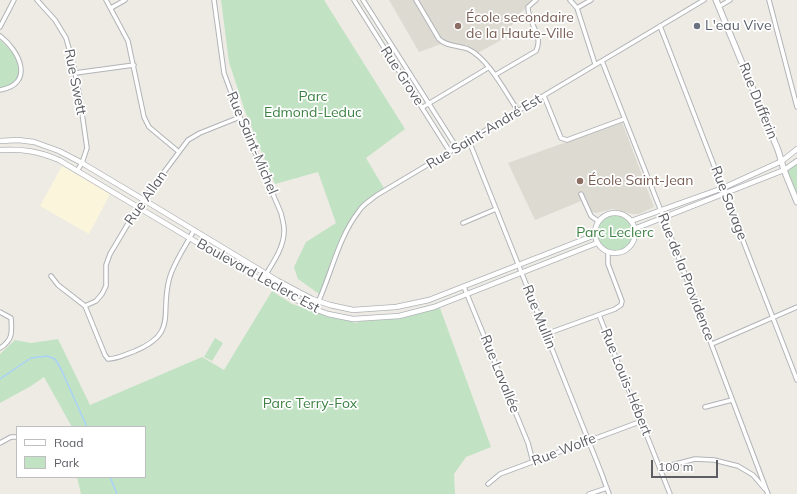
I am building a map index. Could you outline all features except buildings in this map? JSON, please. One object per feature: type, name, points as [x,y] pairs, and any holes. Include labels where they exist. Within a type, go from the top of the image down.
[{"type":"main road","name":"Rue Dufferin","points":[[716,0],[720,6],[797,202]]},
{"type":"street","points":[[0,27],[14,0]]},
{"type":"street","name":"Rue Swett","points":[[37,0],[56,20],[66,38],[75,73],[87,148],[82,163],[77,171]]},
{"type":"street","points":[[106,0],[128,41],[144,117],[149,127],[179,152]]},
{"type":"street","points":[[111,8],[125,0]]},
{"type":"street","name":"Rue Saint-Michel","points":[[214,0],[222,64],[227,84],[281,213],[284,229],[283,242],[279,252],[262,281]]},
{"type":"street","name":"Rue Grove","points":[[354,0],[423,107],[450,152]]},
{"type":"street","name":"Rue Grove","points":[[363,0],[457,148]]},
{"type":"street","points":[[416,0],[439,39],[444,43],[467,49],[476,54],[495,75],[518,111]]},
{"type":"street","points":[[495,75],[536,51],[539,45],[539,40],[528,15],[528,7],[536,0]]},
{"type":"street","points":[[570,0],[577,8],[595,64]]},
{"type":"street","points":[[577,8],[591,0]]},
{"type":"street","name":"Rue Saint-André Est","points":[[315,309],[325,289],[348,226],[360,209],[377,194],[469,141],[595,64],[704,0]]},
{"type":"street","points":[[720,6],[730,0]]},
{"type":"street","points":[[769,0],[797,107]]},
{"type":"street","name":"Rue Savage","points":[[660,26],[797,380]]},
{"type":"street","points":[[0,36],[12,48],[19,58],[21,73],[17,82],[8,88],[0,90]]},
{"type":"street","name":"Rue de la Providence","points":[[602,60],[768,493]]},
{"type":"street","points":[[75,73],[134,65]]},
{"type":"street","points":[[423,107],[488,68]]},
{"type":"street","points":[[544,96],[561,138],[566,140],[624,119]]},
{"type":"street","name":"Rue Allan","points":[[86,306],[96,301],[102,294],[106,286],[106,265],[110,254],[138,207],[188,140],[194,136],[240,117]]},
{"type":"street","name":"Boulevard Leclerc Est","points":[[0,141],[18,140],[34,142],[59,151],[82,163],[266,274],[312,299],[353,310],[396,308],[429,300],[595,235]]},
{"type":"street","name":"Rue Mullin","points":[[469,141],[609,494]]},
{"type":"street","name":"Boulevard Leclerc Est","points":[[0,150],[18,149],[32,151],[59,160],[308,307],[328,314],[353,319],[399,316],[434,307],[597,243]]},
{"type":"street","points":[[631,221],[723,188],[782,161],[797,149]]},
{"type":"street","points":[[634,229],[784,170],[797,161]]},
{"type":"street","points":[[581,194],[591,216],[598,221]]},
{"type":"street","points":[[463,223],[496,209]]},
{"type":"street","points":[[613,213],[623,214],[631,221],[634,229],[634,239],[626,250],[615,253],[608,252],[597,243],[595,230],[598,221],[604,216],[613,213]]},
{"type":"street","points":[[51,276],[58,285],[86,306],[105,355],[108,359],[115,359],[148,345],[160,334],[165,323],[169,279],[194,230]]},
{"type":"street","points":[[546,334],[615,309],[621,305],[622,301],[608,264],[608,252]]},
{"type":"street","name":"Rue Lavallée","points":[[464,287],[528,443],[533,462]]},
{"type":"street","points":[[429,300],[434,307]]},
{"type":"street","points":[[712,344],[797,307]]},
{"type":"street","points":[[0,312],[10,318],[12,330],[9,342],[0,348]]},
{"type":"street","name":"Rue Louis-Hébert","points":[[599,315],[670,494]]},
{"type":"street","points":[[705,407],[732,400]]},
{"type":"street","name":"Rue Wolfe","points":[[488,484],[500,474],[642,421]]},
{"type":"street","points":[[0,443],[11,437],[16,437]]},
{"type":"street","points":[[660,468],[696,459],[714,460],[738,466],[753,475],[768,493]]},
{"type":"street","points":[[589,494],[607,488]]},
{"type":"shaded area","name":"École secondaire de la Haute-Ville","points":[[389,0],[536,0],[520,13],[503,39],[476,54],[467,49],[444,43],[419,52]]},
{"type":"shaded area","name":"École Saint-Jean","points":[[622,122],[654,207],[639,214],[613,209],[596,213],[592,212],[586,199],[535,220],[508,163]]},
{"type":"shaded area","points":[[62,166],[110,194],[89,234],[40,206]]},
{"type":"green space","name":"Parc Edmond-Leduc","points":[[221,0],[324,0],[405,129],[366,158],[385,190],[360,209],[348,226],[322,296],[298,279],[294,267],[306,242],[336,223],[318,172],[275,184],[245,111],[229,62]]},
{"type":"green space","points":[[0,40],[17,58],[20,65],[21,76],[20,81],[17,84],[0,92]]},
{"type":"green space","points":[[797,161],[797,201],[784,170]]},
{"type":"green space","name":"Parc Leclerc","points":[[611,213],[619,213],[626,216],[632,222],[635,233],[632,244],[626,250],[619,253],[611,253],[604,250],[598,244],[595,237],[595,229],[598,222],[604,216]]},
{"type":"green space","name":"Parc Terry-Fox","points":[[272,291],[292,304],[356,323],[361,321],[403,318],[440,308],[491,447],[466,457],[454,474],[455,494],[81,494],[77,478],[146,478],[146,426],[71,426],[44,377],[0,403],[0,354],[15,340],[31,343],[58,339],[90,405],[202,357],[224,370]]},
{"type":"green space","points":[[215,338],[223,343],[212,361],[204,357]]},
{"type":"waterway","points":[[0,379],[31,358],[47,356],[55,359],[87,426]]},
{"type":"waterway","points":[[110,478],[117,494]]},
{"type":"place","name":"École secondaire de la Haute-Ville","points":[[458,26]]},
{"type":"place","name":"L'eau Vive","points":[[697,26]]},
{"type":"place","name":"École Saint-Jean","points":[[580,181]]}]
